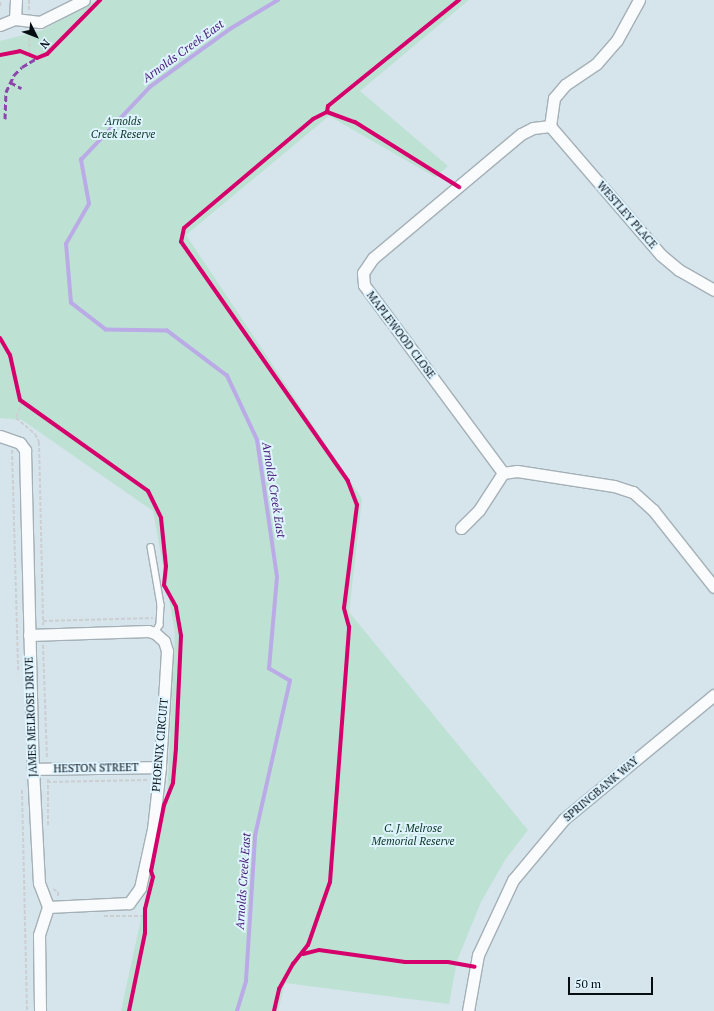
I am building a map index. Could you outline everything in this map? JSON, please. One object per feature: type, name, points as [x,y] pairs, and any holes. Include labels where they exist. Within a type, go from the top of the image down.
[{"type":"street","points":[[15,18],[16,0]]},
{"type":"street","points":[[0,25],[15,18],[40,22],[84,0]]},
{"type":"street","points":[[550,126],[554,98],[565,85],[596,64],[618,40],[638,0]]},
{"type":"street","name":"WESTLEY PLACE","points":[[550,126],[661,255],[678,270],[714,290]]},
{"type":"street","name":"MAPLEWOOD CLOSE","points":[[503,473],[364,285],[363,273],[373,258],[521,134],[533,128],[550,126]]},
{"type":"street","name":"JAMES MELROSE DRIVE","points":[[0,436],[20,443],[25,450],[33,769],[38,883],[53,907]]},
{"type":"street","points":[[461,528],[479,510],[503,473],[517,471],[614,486],[633,492],[653,510],[714,587]]},
{"type":"street","points":[[29,634],[156,633]]},
{"type":"street","name":"PHOENIX CIRCUIT","points":[[53,907],[129,903],[135,898],[140,888],[153,829],[160,767],[168,651],[164,640],[156,633]]},
{"type":"street","name":"SPRINGBANK WAY","points":[[468,1011],[478,955],[513,880],[564,819],[714,695]]},
{"type":"street","name":"HESTON STREET","points":[[33,769],[160,767]]},
{"type":"street","points":[[40,1011],[39,935],[53,907]]},
{"type":"lane","points":[[150,547],[161,618],[156,633]]},
{"type":"path","points":[[0,6],[1,0]]},
{"type":"path","points":[[25,52],[37,58]]},
{"type":"path","points":[[18,394],[22,402],[28,406]]},
{"type":"path","points":[[22,402],[16,418],[35,434],[40,442],[43,634],[48,769],[48,830]]},
{"type":"path","points":[[43,621],[161,618]]},
{"type":"path","points":[[171,789],[174,780],[174,772]]},
{"type":"path","points":[[34,783],[174,780]]},
{"type":"path","points":[[48,885],[58,892],[53,907]]},
{"type":"path","points":[[144,918],[145,910]]},
{"type":"green space","name":"Arnolds Creek Reserve","points":[[97,0],[469,0],[360,91],[448,166],[435,177],[329,116],[186,235],[362,499],[349,612],[528,830],[505,860],[481,902],[457,961],[449,1004],[285,983],[278,1011],[121,1011],[167,798],[175,632],[153,511],[22,420],[0,418],[0,41],[43,30]]},
{"type":"waterway","name":"Arnolds Creek East","points":[[237,1011],[246,981],[255,836],[290,681],[269,669],[277,577],[257,440],[227,376],[167,331],[106,330],[71,303],[66,244],[89,204],[81,160],[150,87],[230,29],[278,0]]},
{"type":"marked path","points":[[5,119],[6,92],[14,75],[22,67],[37,58]]},
{"type":"marked path","points":[[10,82],[21,88]]},
{"type":"cycle path","points":[[0,55],[20,51],[37,58],[47,54],[100,0]]},
{"type":"cycle path","points":[[327,112],[328,106],[459,0]]},
{"type":"cycle path","points":[[274,1011],[279,989],[293,964],[308,945],[330,882],[349,627],[344,608],[357,505],[348,481],[181,242],[184,228],[313,119],[327,112],[355,122],[459,187]]},
{"type":"cycle path","points":[[0,338],[10,355],[20,400],[148,491],[161,518],[166,566],[164,585],[176,607],[181,636],[176,748],[173,783],[164,805],[151,871],[153,877],[145,909],[145,933],[129,1011]]},
{"type":"cycle path","points":[[303,954],[319,950],[405,962],[448,962],[475,967]]},
{"type":"park label","name":"C. J. Melrose Memorial Reserve","points":[[413,835]]}]
